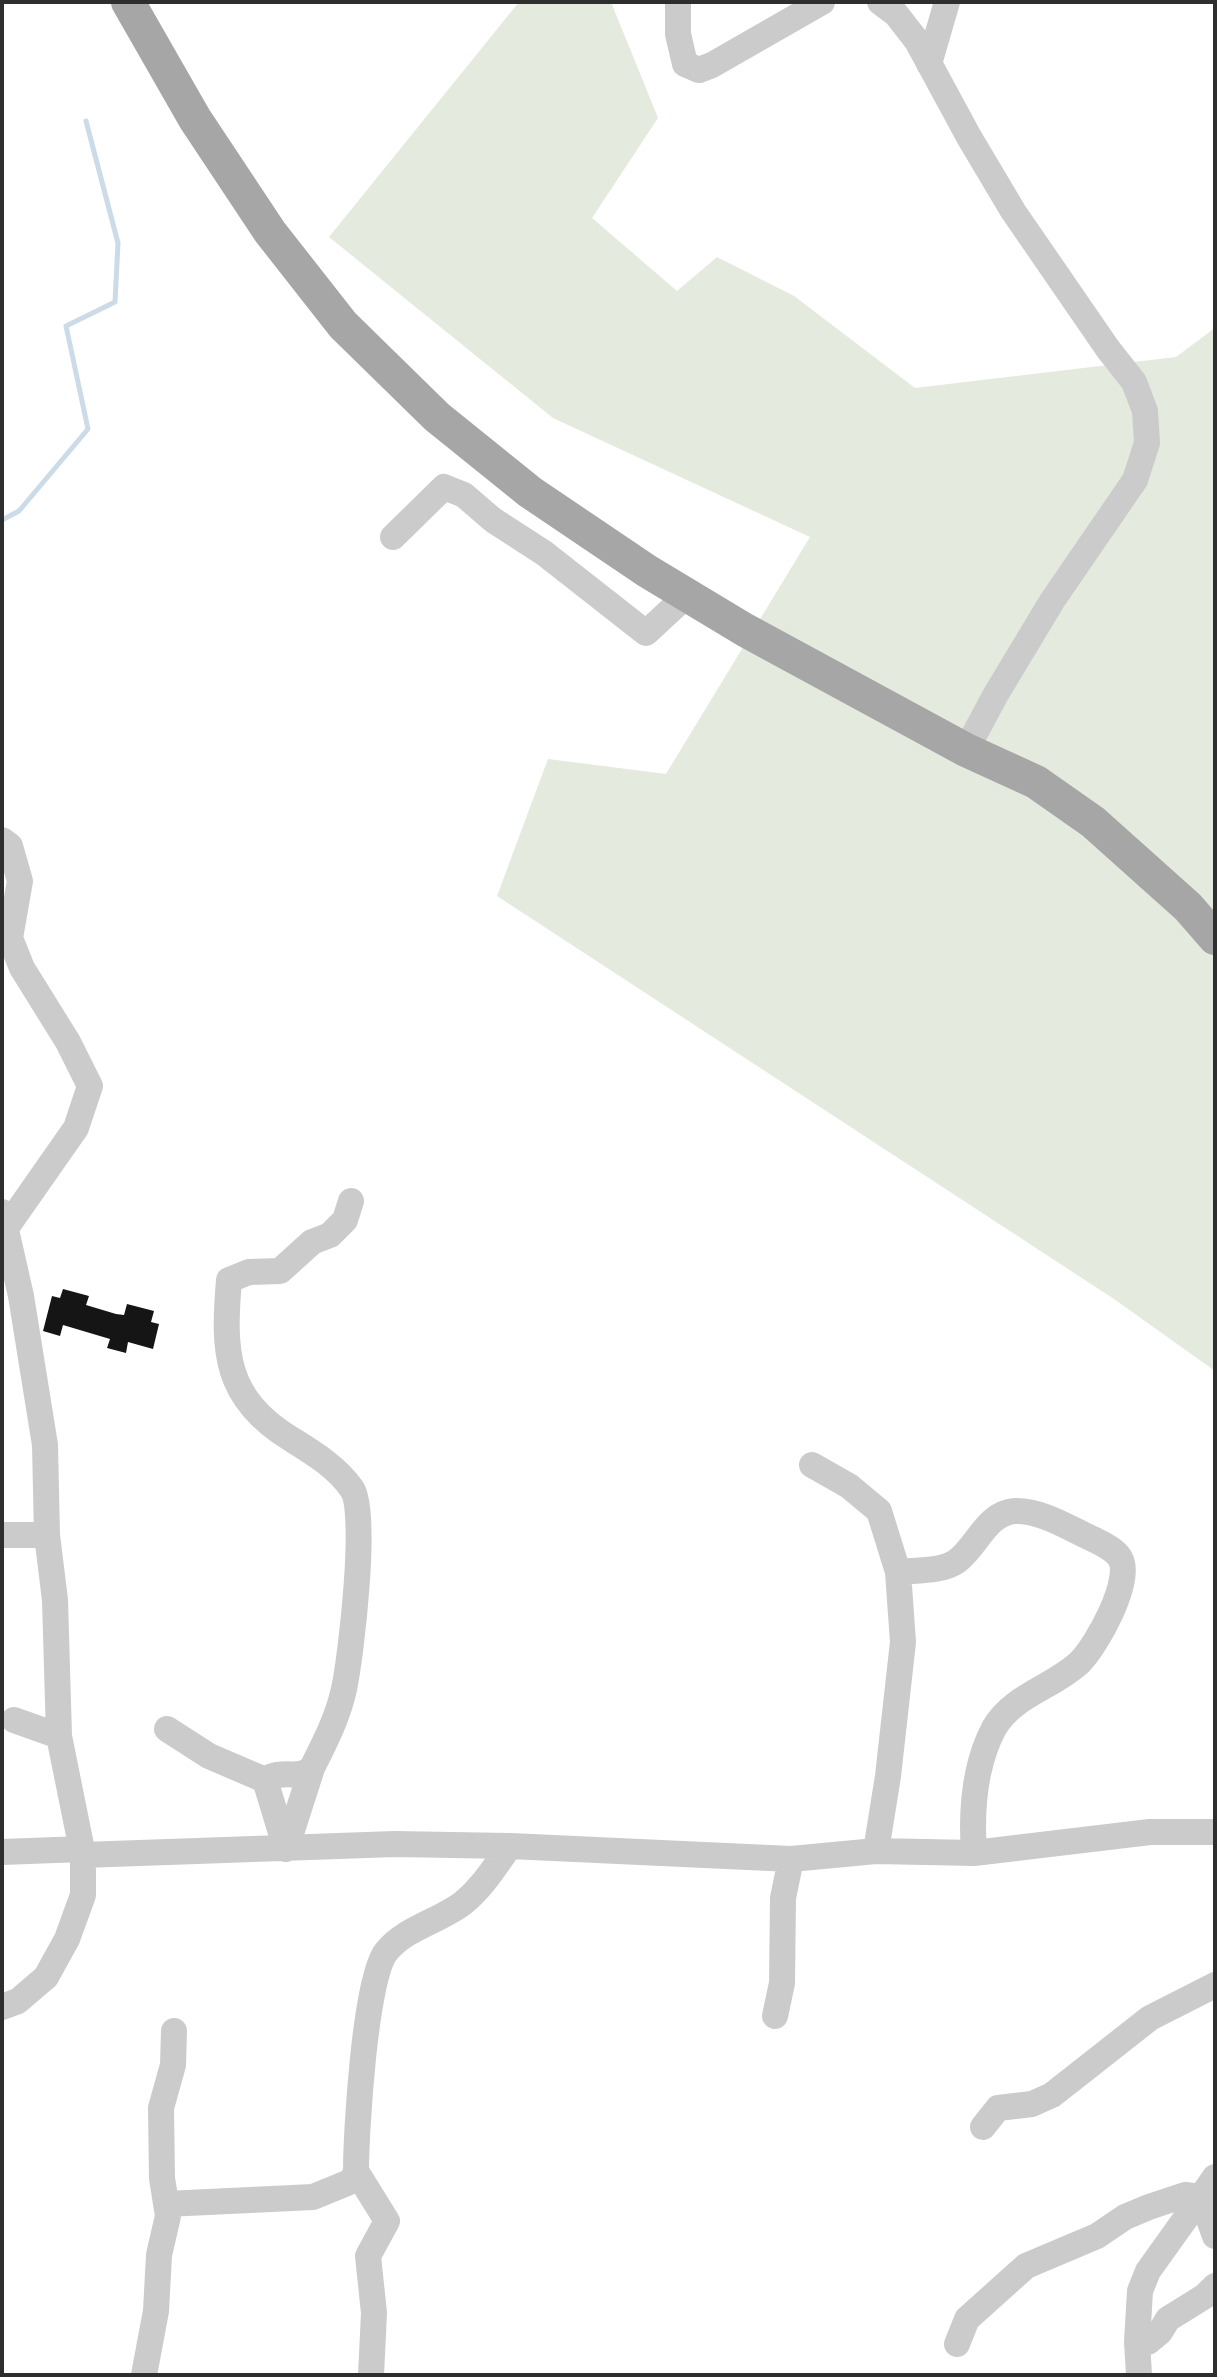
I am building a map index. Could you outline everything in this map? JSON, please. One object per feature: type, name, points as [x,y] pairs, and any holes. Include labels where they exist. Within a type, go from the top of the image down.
[{"type":"main road","points":[[128,2],[195,119],[270,232],[343,325],[437,417],[530,492],[687,595],[745,630],[966,750],[1036,782],[1093,822],[1188,907],[1215,938]]},
{"type":"street","points":[[678,2],[681,52],[685,64],[699,70],[822,2]]},
{"type":"street","points":[[880,2],[896,14],[917,41],[1013,211],[1134,382],[1145,411],[1147,443],[1135,480],[1052,601],[966,750]]},
{"type":"street","points":[[929,64],[947,2]]},
{"type":"street","points":[[393,537],[444,487],[464,495],[646,633],[687,595]]},
{"type":"street","points":[[2,840],[10,846],[20,881],[10,938],[22,968],[68,1042],[90,1086],[76,1128],[4,1220],[21,1296],[45,1445],[47,1535],[55,1600],[59,1736],[83,1852],[83,1895],[67,1939],[46,1977],[18,2001],[2,2007]]},
{"type":"street","points":[[286,1849],[312,1768],[336,1716],[344,1689],[354,1590],[358,1504],[353,1490],[341,1477],[317,1455],[260,1418],[244,1397],[233,1374],[227,1349],[229,1280],[249,1272],[280,1271],[312,1242],[338,1228],[345,1220],[351,1201]]},
{"type":"street","points":[[812,1465],[849,1486],[879,1511],[898,1572],[903,1642],[876,1851]]},
{"type":"street","points":[[898,1572],[956,1563],[987,1526],[1005,1513],[1017,1511],[1037,1514],[1110,1548],[1121,1559],[1124,1571],[1120,1589],[1093,1648],[1078,1664],[1010,1707],[995,1728],[982,1761],[971,1812],[974,1853]]},
{"type":"street","points":[[2,1535],[47,1535]]},
{"type":"street","points":[[14,1720],[59,1736]]},
{"type":"street","points":[[167,1729],[209,1756],[265,1780],[279,1773],[306,1773],[312,1768]]},
{"type":"street","points":[[265,1780],[286,1849]]},
{"type":"street","points":[[2,1852],[286,1849],[395,1844],[791,1859],[876,1851],[974,1853],[1150,1832],[1215,1832]]},
{"type":"street","points":[[166,2204],[313,2197],[352,2181],[356,2171],[361,2076],[376,1975],[384,1954],[407,1934],[462,1904],[482,1886],[510,1846]]},
{"type":"street","points":[[775,2016],[782,1983],[783,1898],[791,1859]]},
{"type":"street","points":[[983,2127],[998,2108],[1032,2104],[1052,2095],[1150,2018],[1215,1985]]},
{"type":"street","points":[[144,2375],[156,2311],[159,2255],[168,2216],[162,2178],[161,2108],[173,2065],[174,2031]]},
{"type":"street","points":[[356,2171],[387,2221],[368,2256],[374,2313],[371,2375]]},
{"type":"street","points":[[1208,2187],[1215,2236]]},
{"type":"street","points":[[1139,2375],[1140,2291],[1148,2271],[1208,2187]]},
{"type":"street","points":[[957,2344],[967,2319],[1026,2266],[1097,2236],[1125,2217],[1208,2187]]},
{"type":"street","points":[[1137,2342],[1148,2342],[1160,2332],[1168,2319],[1205,2296],[1215,2286]]},
{"type":"shaded area","points":[[519,2],[611,2],[658,118],[592,218],[677,291],[717,257],[794,296],[915,388],[1176,357],[1215,328],[1215,1371],[1114,1299],[497,896],[548,759],[666,774],[810,537],[553,418],[329,237]]},
{"type":"building","points":[[63,1289],[89,1296],[86,1305],[116,1314],[124,1315],[127,1304],[154,1311],[151,1322],[159,1324],[153,1349],[128,1342],[126,1353],[107,1348],[110,1339],[63,1325],[60,1336],[43,1331],[52,1296],[60,1298]]},
{"type":"waterway","points":[[2,520],[19,511],[88,429],[66,326],[115,302],[118,243],[86,121]]}]
